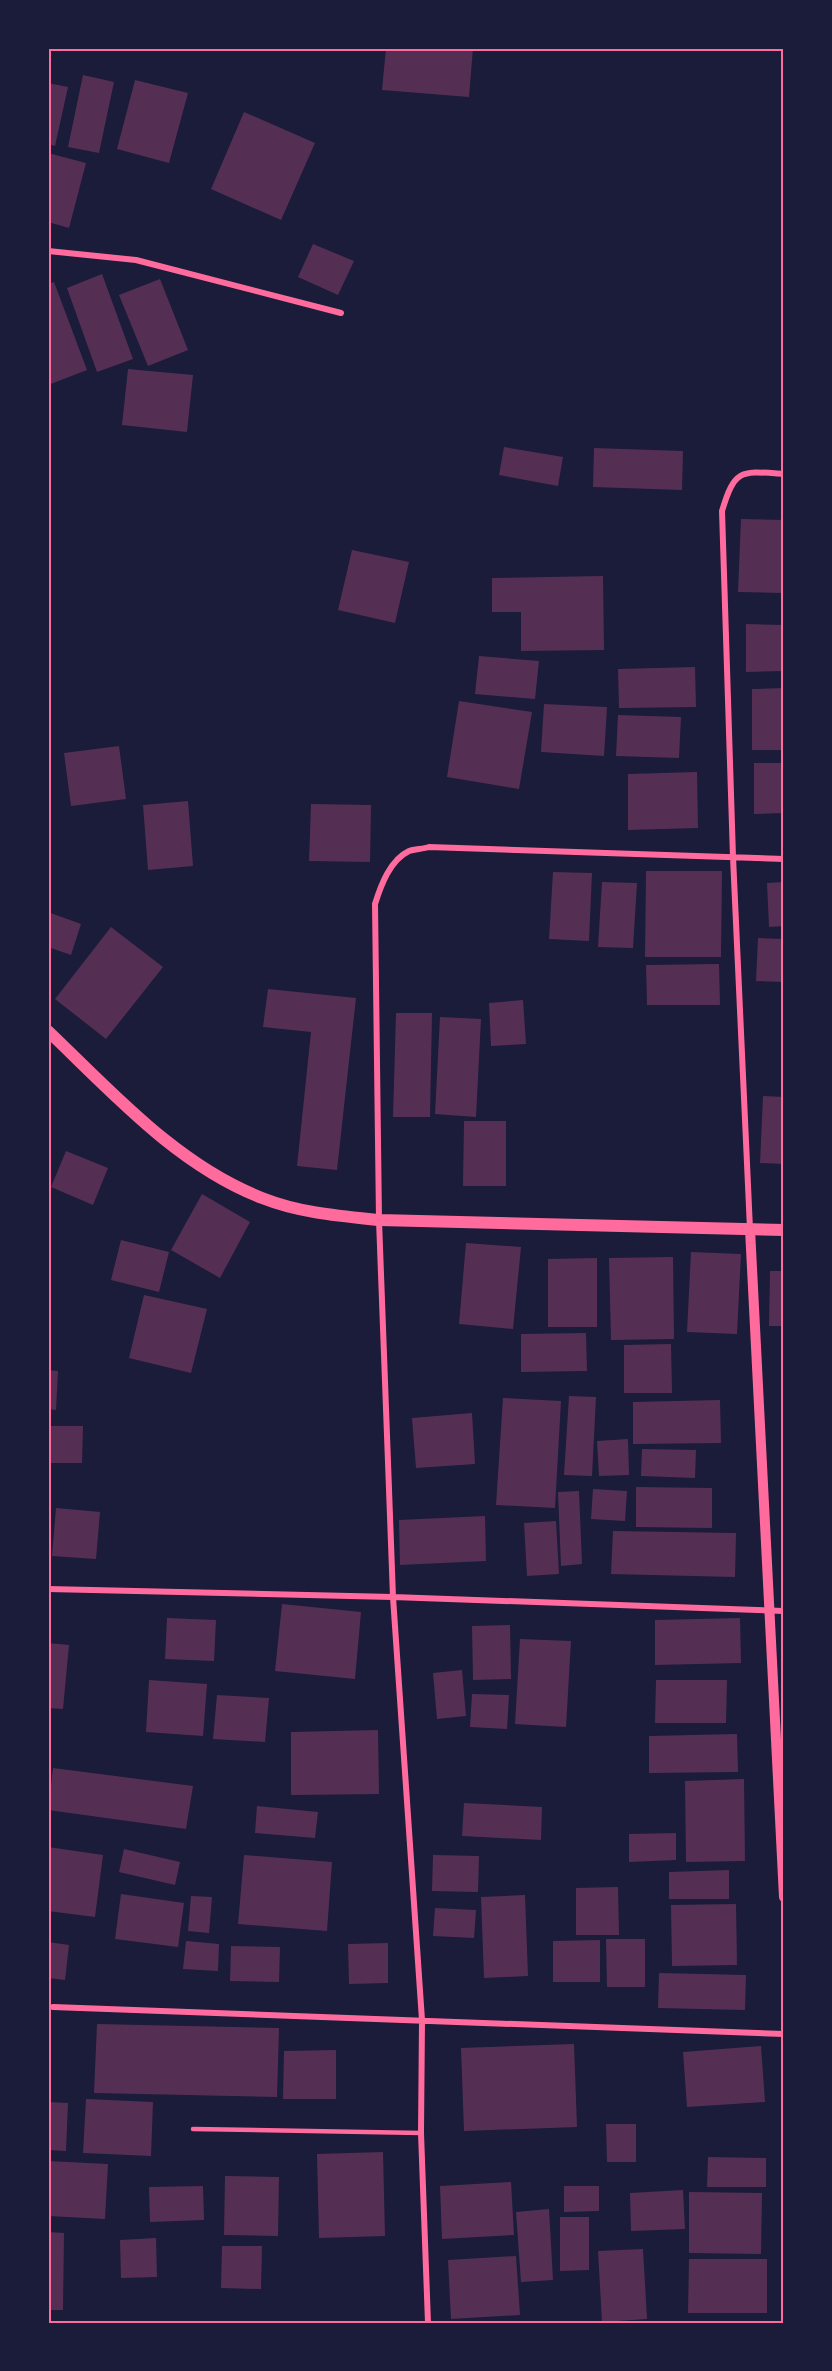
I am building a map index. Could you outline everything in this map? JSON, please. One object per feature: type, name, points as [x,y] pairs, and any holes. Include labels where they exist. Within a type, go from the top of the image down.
[{"type":"main road","points":[[48,1031],[154,1132],[212,1174],[263,1199],[321,1215],[379,1220],[784,1230]]},
{"type":"street","points":[[48,251],[136,260],[341,313]]},
{"type":"street","points":[[784,474],[744,474],[732,482],[722,511],[733,857],[784,1896]]},
{"type":"street","points":[[428,2323],[421,2133],[422,2020],[393,1597],[379,1220],[375,903],[381,883],[393,865],[409,852],[429,847],[784,859]]},
{"type":"street","points":[[48,1589],[393,1597],[784,1611]]},
{"type":"street","points":[[53,2007],[784,2034]]},
{"type":"lane","points":[[193,2129],[421,2133]]},
{"type":"building","points":[[386,48],[473,48],[469,97],[382,90]]},
{"type":"building","points":[[83,75],[114,82],[99,153],[68,147]]},
{"type":"building","points":[[135,80],[188,93],[169,163],[117,149]]},
{"type":"building","points":[[48,83],[68,87],[55,146],[48,144]]},
{"type":"building","points":[[244,112],[315,143],[281,220],[211,189]]},
{"type":"building","points":[[48,153],[86,163],[69,228],[48,222]]},
{"type":"building","points":[[313,244],[354,261],[338,295],[298,277]]},
{"type":"building","points":[[102,274],[133,359],[97,372],[67,288]]},
{"type":"building","points":[[160,279],[188,350],[148,366],[119,295]]},
{"type":"building","points":[[54,282],[87,370],[48,385],[48,284]]},
{"type":"building","points":[[128,369],[193,375],[187,432],[122,425]]},
{"type":"building","points":[[504,447],[563,457],[558,486],[499,475]]},
{"type":"building","points":[[594,448],[683,451],[682,490],[593,487]]},
{"type":"building","points":[[741,519],[784,520],[784,593],[738,592]]},
{"type":"building","points":[[352,550],[409,562],[395,623],[338,610]]},
{"type":"building","points":[[603,576],[604,650],[521,651],[521,612],[492,612],[492,578]]},
{"type":"building","points":[[746,624],[784,625],[784,671],[746,672]]},
{"type":"building","points":[[479,656],[539,661],[535,699],[475,694]]},
{"type":"building","points":[[695,667],[696,707],[619,708],[618,669]]},
{"type":"building","points":[[784,688],[784,750],[752,750],[752,689]]},
{"type":"building","points":[[459,701],[532,712],[519,789],[447,777]]},
{"type":"building","points":[[544,704],[607,707],[604,756],[541,752]]},
{"type":"building","points":[[618,715],[681,717],[679,758],[616,756]]},
{"type":"building","points":[[119,746],[126,799],[71,806],[64,753]]},
{"type":"building","points":[[754,763],[784,763],[784,813],[754,814]]},
{"type":"building","points":[[697,772],[698,828],[628,830],[628,774]]},
{"type":"building","points":[[188,801],[193,866],[148,870],[143,805]]},
{"type":"building","points":[[311,804],[371,805],[370,862],[309,861]]},
{"type":"building","points":[[646,871],[722,871],[721,957],[645,957]]},
{"type":"building","points":[[553,872],[592,873],[589,941],[549,939]]},
{"type":"building","points":[[602,882],[637,883],[633,948],[598,947]]},
{"type":"building","points":[[784,882],[784,926],[769,927],[767,883]]},
{"type":"building","points":[[48,912],[81,924],[71,955],[48,947]]},
{"type":"building","points":[[111,927],[163,967],[106,1039],[55,999]]},
{"type":"building","points":[[758,938],[784,939],[784,982],[756,981]]},
{"type":"building","points":[[719,964],[720,1005],[647,1005],[646,965]]},
{"type":"building","points":[[268,989],[356,998],[337,1170],[297,1166],[311,1032],[263,1027]]},
{"type":"building","points":[[523,1000],[526,1044],[491,1046],[489,1003]]},
{"type":"building","points":[[396,1013],[432,1013],[430,1117],[393,1117]]},
{"type":"building","points":[[440,1017],[481,1019],[476,1117],[435,1114]]},
{"type":"building","points":[[763,1096],[784,1097],[784,1164],[760,1163]]},
{"type":"building","points":[[464,1121],[506,1121],[506,1186],[463,1186]]},
{"type":"building","points":[[66,1151],[108,1168],[93,1205],[51,1187]]},
{"type":"building","points":[[202,1194],[250,1222],[220,1278],[171,1250]]},
{"type":"building","points":[[121,1240],[169,1252],[159,1292],[111,1280]]},
{"type":"building","points":[[466,1243],[521,1247],[513,1329],[459,1324]]},
{"type":"building","points":[[691,1252],[741,1254],[737,1334],[687,1332]]},
{"type":"building","points":[[673,1257],[674,1339],[611,1340],[609,1258]]},
{"type":"building","points":[[597,1258],[597,1327],[548,1327],[548,1259]]},
{"type":"building","points":[[770,1271],[784,1271],[784,1326],[769,1326]]},
{"type":"building","points":[[144,1295],[207,1309],[191,1373],[129,1358]]},
{"type":"building","points":[[586,1333],[587,1371],[521,1372],[521,1334]]},
{"type":"building","points":[[671,1344],[672,1393],[624,1393],[624,1345]]},
{"type":"building","points":[[48,1370],[58,1371],[56,1410],[48,1409]]},
{"type":"building","points":[[569,1396],[596,1397],[592,1476],[564,1475]]},
{"type":"building","points":[[503,1398],[561,1401],[555,1508],[496,1505]]},
{"type":"building","points":[[720,1400],[721,1443],[633,1444],[633,1402]]},
{"type":"building","points":[[472,1413],[475,1464],[416,1468],[412,1418]]},
{"type":"building","points":[[48,1426],[83,1426],[82,1463],[48,1463]]},
{"type":"building","points":[[628,1439],[629,1475],[599,1476],[597,1441]]},
{"type":"building","points":[[642,1449],[696,1450],[695,1478],[641,1476]]},
{"type":"building","points":[[636,1487],[712,1488],[712,1528],[636,1527]]},
{"type":"building","points":[[593,1489],[627,1491],[625,1521],[591,1519]]},
{"type":"building","points":[[579,1491],[582,1564],[561,1566],[558,1492]]},
{"type":"building","points":[[56,1508],[100,1512],[96,1559],[52,1556]]},
{"type":"building","points":[[485,1516],[486,1561],[400,1565],[399,1520]]},
{"type":"building","points":[[556,1521],[559,1574],[527,1576],[524,1523]]},
{"type":"building","points":[[613,1531],[736,1533],[735,1577],[611,1574]]},
{"type":"building","points":[[282,1604],[361,1612],[355,1679],[275,1671]]},
{"type":"building","points":[[167,1618],[216,1620],[214,1661],[165,1659]]},
{"type":"building","points":[[740,1618],[741,1663],[655,1665],[655,1620]]},
{"type":"building","points":[[510,1625],[511,1679],[473,1680],[472,1626]]},
{"type":"building","points":[[520,1639],[571,1641],[566,1727],[515,1724]]},
{"type":"building","points":[[48,1643],[69,1645],[63,1709],[48,1708]]},
{"type":"building","points":[[462,1670],[466,1716],[437,1719],[433,1673]]},
{"type":"building","points":[[149,1680],[207,1684],[203,1736],[146,1732]]},
{"type":"building","points":[[656,1680],[727,1680],[726,1723],[655,1723]]},
{"type":"building","points":[[472,1694],[509,1695],[507,1729],[470,1727]]},
{"type":"building","points":[[217,1695],[269,1698],[265,1742],[213,1739]]},
{"type":"building","points":[[378,1730],[379,1794],[291,1795],[291,1732]]},
{"type":"building","points":[[737,1734],[738,1772],[649,1773],[649,1736]]},
{"type":"building","points":[[53,1768],[193,1786],[186,1829],[48,1810]]},
{"type":"building","points":[[744,1779],[745,1861],[686,1862],[685,1781]]},
{"type":"building","points":[[464,1803],[542,1807],[541,1840],[462,1836]]},
{"type":"building","points":[[257,1806],[318,1812],[315,1838],[255,1833]]},
{"type":"building","points":[[676,1833],[676,1860],[629,1862],[629,1834]]},
{"type":"building","points":[[48,1847],[103,1855],[95,1917],[48,1911]]},
{"type":"building","points":[[124,1849],[180,1862],[175,1885],[119,1872]]},
{"type":"building","points":[[244,1855],[332,1862],[327,1931],[238,1924]]},
{"type":"building","points":[[433,1855],[479,1856],[478,1892],[432,1891]]},
{"type":"building","points":[[729,1870],[729,1899],[669,1899],[669,1872]]},
{"type":"building","points":[[618,1887],[619,1935],[576,1935],[576,1888]]},
{"type":"building","points":[[121,1894],[184,1903],[178,1947],[115,1939]]},
{"type":"building","points":[[525,1895],[528,1976],[484,1978],[481,1897]]},
{"type":"building","points":[[191,1896],[212,1897],[209,1933],[188,1931]]},
{"type":"building","points":[[736,1904],[737,1965],[672,1966],[671,1905]]},
{"type":"building","points":[[435,1908],[476,1910],[474,1938],[433,1936]]},
{"type":"building","points":[[606,1939],[645,1939],[645,1987],[607,1987]]},
{"type":"building","points":[[600,1940],[600,1982],[553,1982],[553,1941]]},
{"type":"building","points":[[186,1941],[219,1944],[218,1971],[183,1969]]},
{"type":"building","points":[[48,1942],[69,1945],[65,1980],[48,1978]]},
{"type":"building","points":[[388,1943],[388,1983],[349,1984],[348,1944]]},
{"type":"building","points":[[231,1946],[280,1947],[279,1982],[230,1981]]},
{"type":"building","points":[[659,1973],[746,1975],[745,2010],[658,2008]]},
{"type":"building","points":[[97,2024],[279,2028],[277,2097],[94,2093]]},
{"type":"building","points":[[574,2044],[577,2127],[464,2131],[461,2048]]},
{"type":"building","points":[[761,2046],[765,2102],[687,2107],[683,2052]]},
{"type":"building","points":[[336,2050],[336,2099],[283,2099],[284,2051]]},
{"type":"building","points":[[86,2099],[153,2102],[151,2156],[83,2153]]},
{"type":"building","points":[[48,2102],[68,2103],[66,2151],[48,2150]]},
{"type":"building","points":[[606,2124],[636,2124],[636,2162],[607,2162]]},
{"type":"building","points":[[383,2152],[385,2236],[319,2238],[317,2154]]},
{"type":"building","points":[[708,2157],[766,2158],[766,2187],[707,2187]]},
{"type":"building","points":[[48,2161],[108,2164],[105,2219],[48,2216]]},
{"type":"building","points":[[225,2176],[279,2177],[278,2236],[224,2235]]},
{"type":"building","points":[[511,2182],[514,2235],[442,2239],[440,2186]]},
{"type":"building","points":[[203,2186],[204,2220],[150,2222],[149,2187]]},
{"type":"building","points":[[564,2186],[599,2186],[599,2211],[564,2212]]},
{"type":"building","points":[[683,2190],[685,2229],[631,2231],[630,2193]]},
{"type":"building","points":[[689,2192],[762,2193],[761,2254],[689,2253]]},
{"type":"building","points":[[549,2209],[553,2280],[521,2282],[516,2212]]},
{"type":"building","points":[[560,2217],[589,2217],[589,2270],[560,2271]]},
{"type":"building","points":[[48,2232],[64,2233],[63,2310],[48,2310]]},
{"type":"building","points":[[156,2238],[157,2277],[121,2278],[120,2240]]},
{"type":"building","points":[[222,2246],[262,2246],[261,2289],[221,2288]]},
{"type":"building","points":[[643,2249],[647,2319],[602,2322],[598,2251]]},
{"type":"building","points":[[516,2256],[520,2315],[451,2319],[448,2260]]},
{"type":"building","points":[[689,2259],[767,2259],[767,2313],[688,2313]]}]
